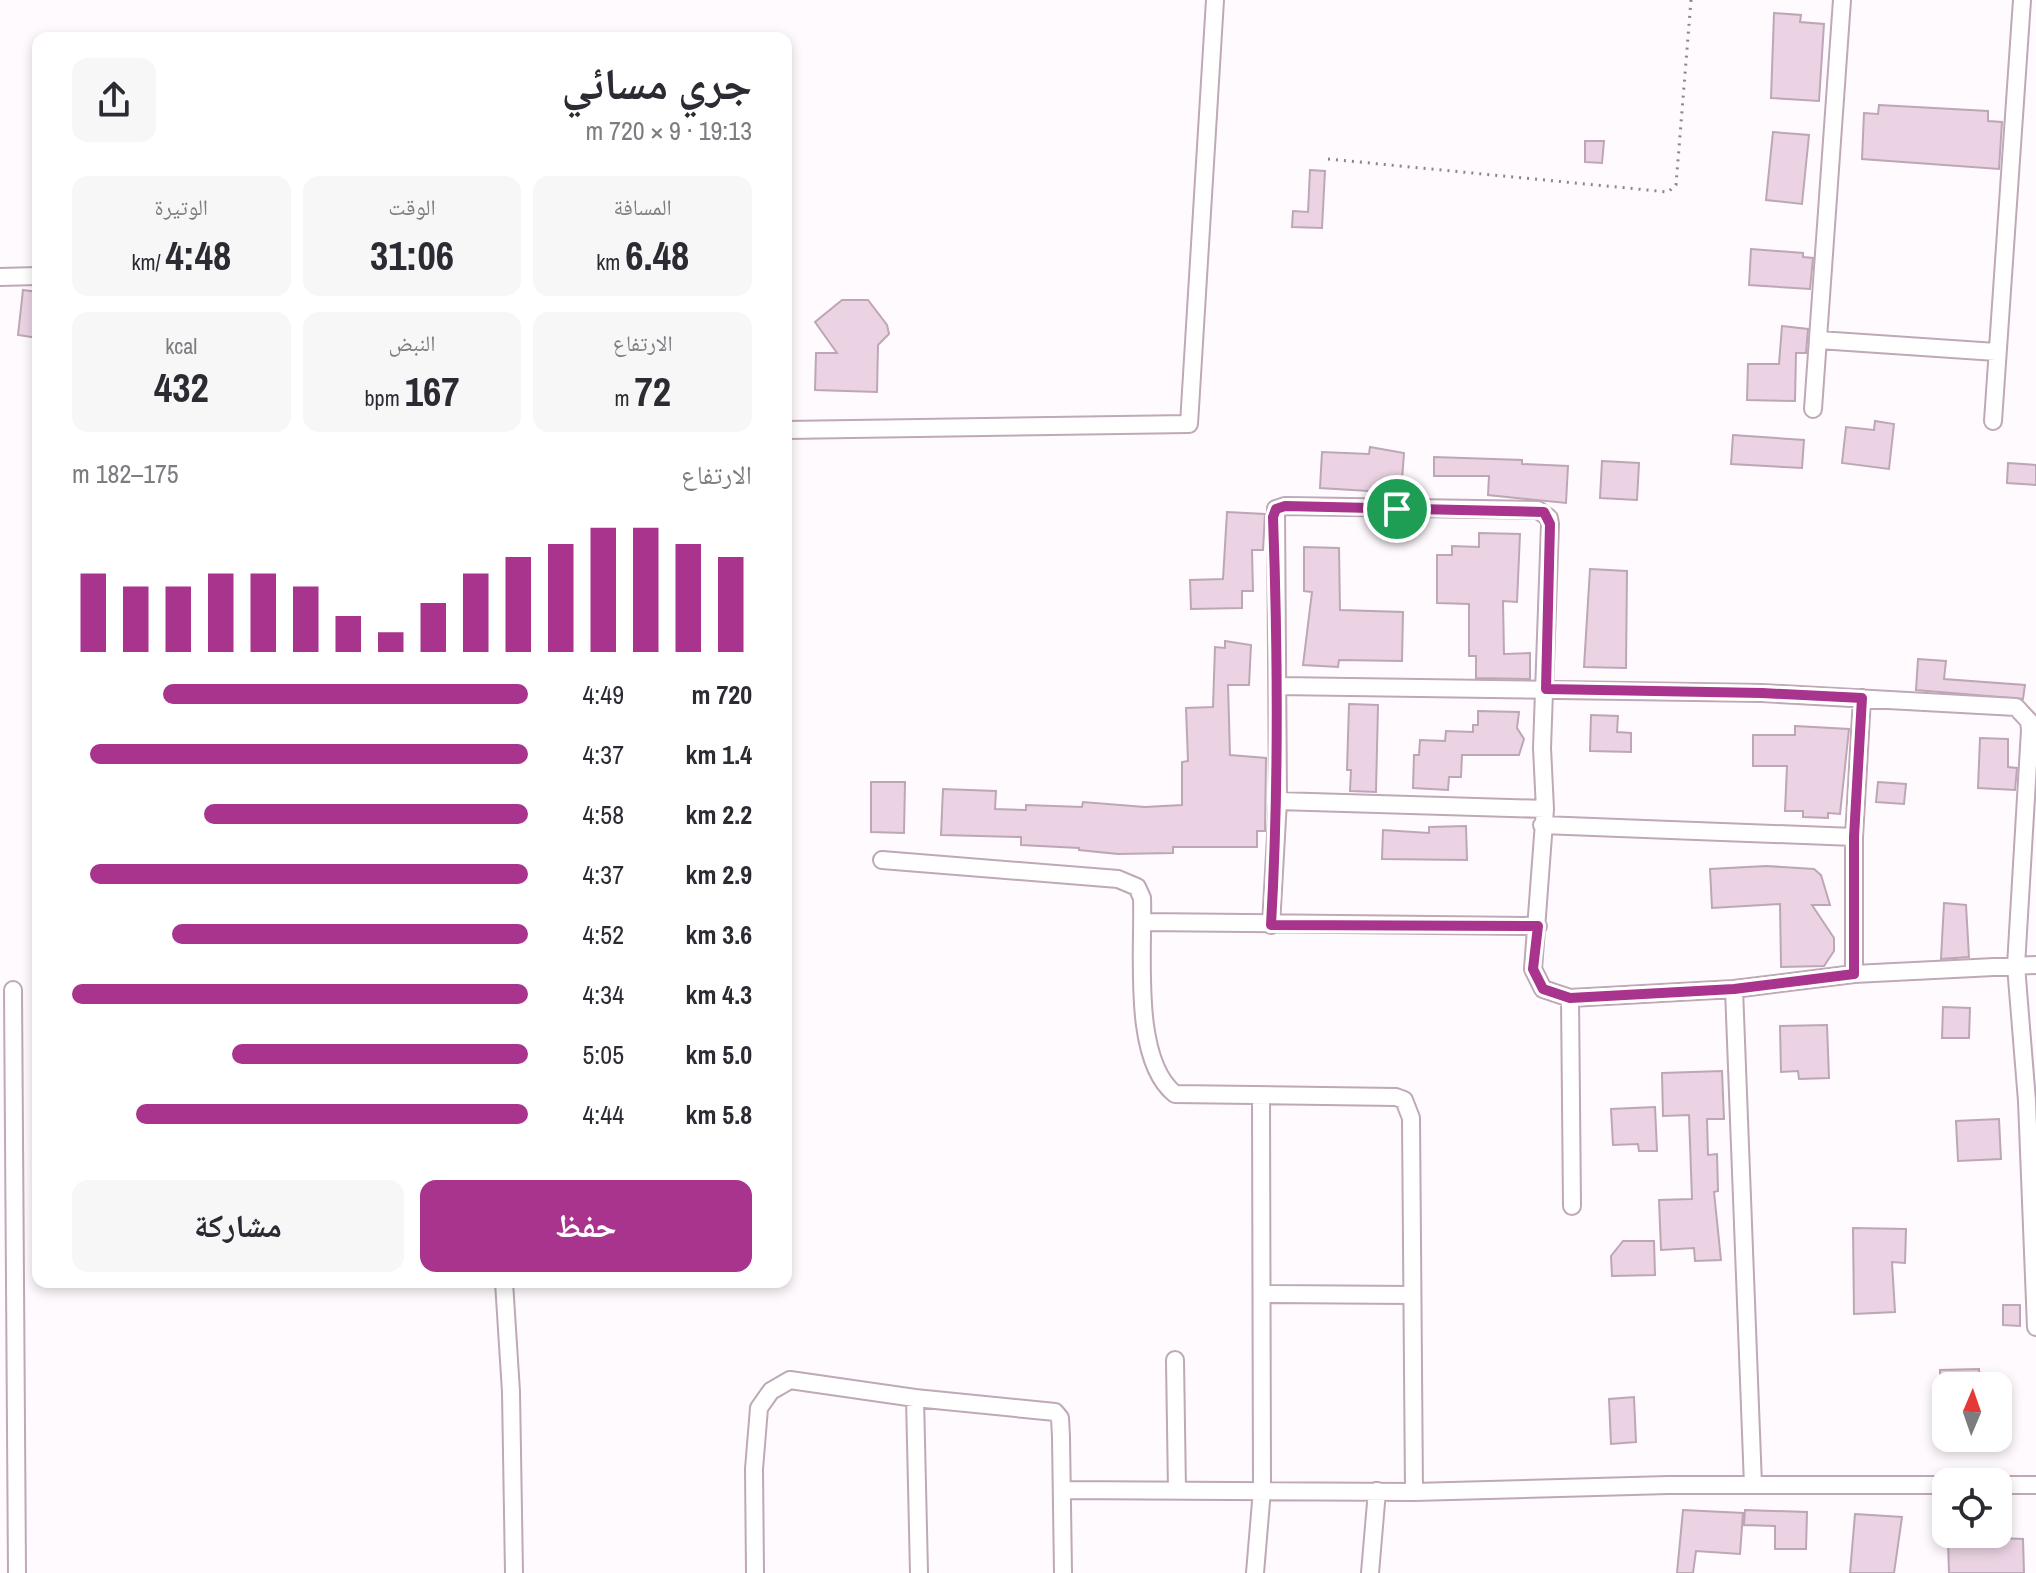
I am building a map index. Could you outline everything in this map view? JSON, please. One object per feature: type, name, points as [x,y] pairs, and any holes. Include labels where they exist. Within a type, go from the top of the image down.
[{"type":"street","points":[[792,430],[1189,424],[1215,0]]},
{"type":"street","points":[[1813,409],[1842,0]]},
{"type":"street","points":[[1993,421],[2022,0]]},
{"type":"street","points":[[0,277],[32,276]]},
{"type":"street","points":[[1819,340],[1996,352]]},
{"type":"street","points":[[1271,925],[1278,801],[1279,686],[1273,517],[1276,509],[1285,506],[1544,512],[1550,524],[1542,748],[1544,817],[1533,969],[1543,989],[1570,998],[1734,989],[1854,974],[2036,965]]},
{"type":"street","points":[[1279,686],[1762,693],[2016,707],[2029,721],[2016,966],[2027,1101],[2036,1327]]},
{"type":"street","points":[[1854,974],[1854,837],[1862,698]]},
{"type":"street","points":[[1278,801],[1854,837]]},
{"type":"street","points":[[882,860],[1128,881],[1142,898],[1146,1036],[1156,1073],[1165,1086],[1184,1096],[1396,1097],[1410,1107],[1414,1492]]},
{"type":"street","points":[[1143,922],[1538,926]]},
{"type":"street","points":[[1734,989],[1753,1485]]},
{"type":"street","points":[[13,990],[17,1573]]},
{"type":"street","points":[[1570,998],[1572,1206]]},
{"type":"street","points":[[1255,1573],[1262,1490],[1261,1098]]},
{"type":"street","points":[[504,1288],[511,1392],[514,1573]]},
{"type":"street","points":[[1262,1294],[1412,1295]]},
{"type":"street","points":[[1175,1360],[1177,1491]]},
{"type":"street","points":[[755,1573],[759,1408],[771,1391],[790,1380],[915,1398],[1055,1412],[1060,1418],[1063,1573]]},
{"type":"street","points":[[915,1398],[919,1573]]},
{"type":"street","points":[[1062,1490],[1414,1492],[1753,1485],[1932,1485]]},
{"type":"street","points":[[2012,1485],[2036,1485]]},
{"type":"street","points":[[1370,1573],[1377,1491]]},
{"type":"path","points":[[1328,159],[1668,192],[1676,185],[1691,0]]},
{"type":"building","points":[[1774,13],[1801,15],[1800,22],[1824,24],[1819,101],[1771,98]]},
{"type":"building","points":[[1879,105],[1988,111],[1988,121],[2002,122],[1999,169],[1862,159],[1864,113],[1878,114]]},
{"type":"building","points":[[1773,132],[1809,135],[1802,204],[1766,200]]},
{"type":"building","points":[[1585,141],[1604,141],[1602,163],[1585,162]]},
{"type":"building","points":[[1310,170],[1325,171],[1322,228],[1292,227],[1293,211],[1308,212]]},
{"type":"building","points":[[1751,249],[1803,253],[1803,257],[1813,258],[1810,289],[1749,285]]},
{"type":"building","points":[[23,290],[32,291],[32,337],[18,335]]},
{"type":"building","points":[[842,300],[868,300],[887,325],[889,334],[878,345],[877,392],[815,390],[816,353],[837,353],[815,322]]},
{"type":"building","points":[[1782,326],[1808,329],[1806,353],[1796,353],[1795,401],[1747,400],[1748,364],[1779,364]]},
{"type":"building","points":[[1875,421],[1894,424],[1889,469],[1842,463],[1846,427],[1874,430]]},
{"type":"building","points":[[1733,435],[1804,440],[1802,468],[1731,464]]},
{"type":"building","points":[[1370,447],[1404,453],[1401,493],[1320,488],[1322,452],[1369,454]]},
{"type":"building","points":[[1434,457],[1522,460],[1522,464],[1568,466],[1566,503],[1488,495],[1489,476],[1434,476]]},
{"type":"building","points":[[1602,461],[1639,463],[1637,500],[1600,498]]},
{"type":"building","points":[[2008,463],[2036,465],[2036,485],[2007,483]]},
{"type":"building","points":[[1227,512],[1265,514],[1263,550],[1252,550],[1253,591],[1242,591],[1242,608],[1191,609],[1190,580],[1223,579]]},
{"type":"building","points":[[1479,533],[1520,534],[1517,602],[1503,601],[1504,654],[1530,653],[1530,679],[1476,678],[1476,656],[1469,656],[1469,604],[1437,603],[1437,555],[1452,555],[1452,546],[1479,547]]},
{"type":"building","points":[[1304,547],[1339,548],[1340,610],[1403,612],[1402,661],[1339,660],[1338,667],[1303,665],[1312,592],[1304,591]]},
{"type":"building","points":[[1590,569],[1627,571],[1626,668],[1584,667]]},
{"type":"building","points":[[1225,641],[1251,645],[1249,685],[1228,685],[1230,755],[1266,758],[1265,831],[1257,831],[1257,847],[1173,847],[1173,853],[1118,854],[1021,845],[1021,837],[941,835],[943,789],[996,791],[995,809],[1026,810],[1026,805],[1082,807],[1083,802],[1145,807],[1182,805],[1182,762],[1188,761],[1186,708],[1213,707],[1215,647],[1225,648]]},
{"type":"building","points":[[1918,659],[1946,661],[1944,679],[2025,685],[2023,699],[1916,690]]},
{"type":"building","points":[[1349,704],[1378,705],[1376,792],[1350,791],[1351,770],[1347,770]]},
{"type":"building","points":[[1478,711],[1519,712],[1517,728],[1524,739],[1519,755],[1462,755],[1461,777],[1449,777],[1448,790],[1413,788],[1414,755],[1419,755],[1420,740],[1445,741],[1446,731],[1473,732],[1473,725],[1478,725]]},
{"type":"building","points":[[1591,715],[1618,716],[1617,732],[1631,733],[1631,752],[1590,751]]},
{"type":"building","points":[[1795,726],[1849,729],[1840,814],[1828,813],[1828,818],[1803,817],[1803,811],[1785,811],[1787,766],[1753,766],[1753,735],[1795,735]]},
{"type":"building","points":[[1980,738],[2008,739],[2008,767],[2017,768],[2015,790],[1978,788]]},
{"type":"building","points":[[871,782],[905,782],[904,833],[871,832]]},
{"type":"building","points":[[1878,782],[1906,784],[1904,804],[1876,802]]},
{"type":"building","points":[[1466,826],[1467,860],[1382,859],[1383,830],[1429,833],[1429,827]]},
{"type":"building","points":[[1766,866],[1814,869],[1821,875],[1830,905],[1812,905],[1834,938],[1834,951],[1824,966],[1781,967],[1780,904],[1712,908],[1710,869]]},
{"type":"building","points":[[1944,903],[1966,905],[1969,957],[1941,959]]},
{"type":"building","points":[[1943,1007],[1970,1008],[1969,1038],[1942,1038]]},
{"type":"building","points":[[1827,1025],[1829,1078],[1799,1079],[1798,1071],[1781,1072],[1780,1026]]},
{"type":"building","points":[[1722,1071],[1724,1119],[1707,1119],[1708,1155],[1717,1154],[1718,1191],[1714,1192],[1721,1260],[1695,1261],[1694,1248],[1661,1250],[1659,1200],[1692,1199],[1689,1115],[1663,1116],[1662,1073]]},
{"type":"building","points":[[1655,1107],[1657,1151],[1639,1151],[1638,1144],[1613,1145],[1611,1109]]},
{"type":"building","points":[[1999,1119],[2001,1159],[1958,1161],[1956,1121]]},
{"type":"building","points":[[1853,1228],[1906,1229],[1905,1263],[1892,1262],[1895,1312],[1854,1314]]},
{"type":"building","points":[[1623,1241],[1654,1241],[1655,1275],[1612,1276],[1611,1256]]},
{"type":"building","points":[[2003,1305],[2020,1305],[2020,1326],[2003,1325]]},
{"type":"building","points":[[1979,1369],[1979,1372],[1940,1372]]},
{"type":"building","points":[[1634,1397],[1636,1442],[1611,1444],[1609,1399]]},
{"type":"building","points":[[1683,1510],[1743,1513],[1740,1554],[1696,1551],[1693,1573],[1677,1573]]},
{"type":"building","points":[[1745,1510],[1807,1512],[1806,1549],[1775,1549],[1775,1526],[1744,1525]]},
{"type":"building","points":[[1855,1514],[1902,1517],[1894,1573],[1850,1573]]},
{"type":"building","points":[[2012,1539],[2023,1539],[2024,1573],[1949,1573],[1948,1548],[2012,1548]]},
{"type":"route","points":[[1285,506],[1397,509],[1538,510],[1549,518],[1546,689],[1862,698],[1854,837],[1854,974],[1734,989],[1570,998],[1543,989],[1533,969],[1538,926],[1271,925],[1278,801],[1279,686],[1273,517],[1276,509],[1285,506]]}]
